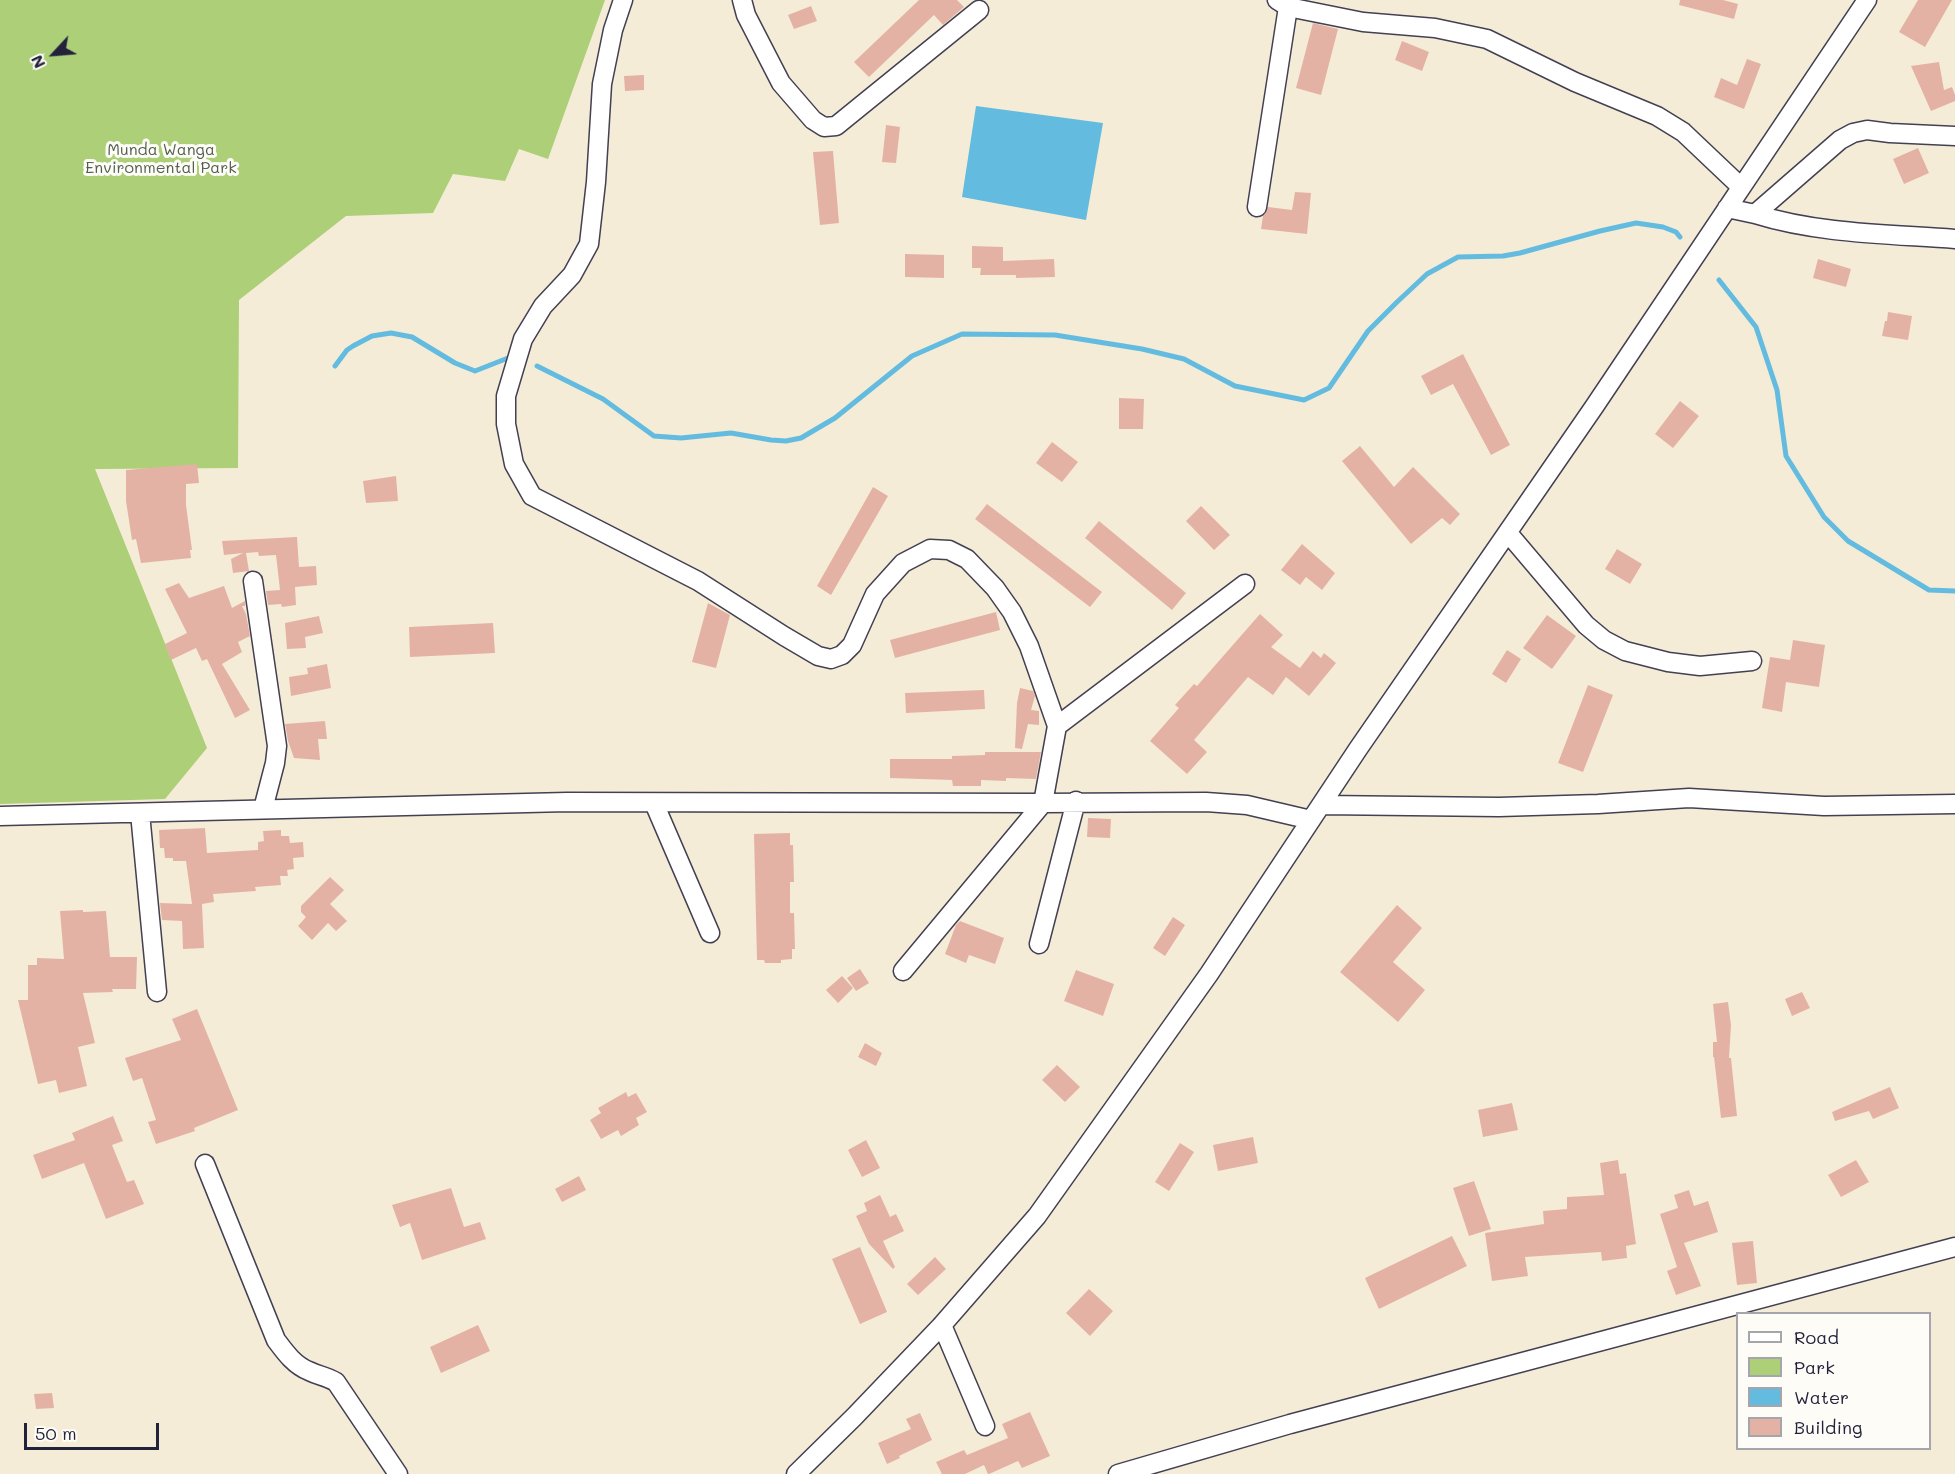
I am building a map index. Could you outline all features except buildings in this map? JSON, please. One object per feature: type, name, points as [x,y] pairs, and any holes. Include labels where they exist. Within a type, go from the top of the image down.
[{"type":"street","points":[[623,0],[602,84],[596,182],[589,244],[572,275],[543,306],[523,339],[506,396],[506,424],[514,464],[532,496],[698,581],[818,656],[831,659],[842,655],[852,645],[875,594],[903,563],[930,549],[949,550],[967,559],[995,588],[1012,612],[1029,646],[1057,726],[1043,803],[903,971]]},
{"type":"street","points":[[741,0],[746,15],[782,83],[813,120],[824,127],[836,126],[979,10]]},
{"type":"street","points":[[796,1474],[942,1325],[1037,1216],[1209,974],[1358,749],[1508,533],[1867,0]]},
{"type":"street","points":[[1257,207],[1282,3],[1363,22],[1435,28],[1487,39],[1575,82],[1657,116],[1683,132],[1741,188]]},
{"type":"street","points":[[1755,214],[1840,140],[1852,133],[1868,130],[1955,136]]},
{"type":"street","points":[[1727,208],[1783,222],[1830,229],[1955,239]]},
{"type":"street","points":[[1508,533],[1586,625],[1604,640],[1625,651],[1668,662],[1700,666],[1752,660]]},
{"type":"street","points":[[253,581],[277,746],[263,809]]},
{"type":"street","points":[[1057,726],[1245,584]]},
{"type":"street","points":[[1322,805],[1499,807],[1689,798],[1824,806],[1955,804]]},
{"type":"street","points":[[0,816],[567,802],[1043,803],[1076,801],[1206,802],[1247,805],[1311,820]]},
{"type":"street","points":[[1039,944],[1076,801]]},
{"type":"street","points":[[654,803],[710,933]]},
{"type":"street","points":[[140,813],[157,992]]},
{"type":"street","points":[[205,1164],[276,1340],[286,1354],[298,1364],[310,1372],[325,1375],[336,1382],[398,1474]]},
{"type":"street","points":[[1118,1474],[1290,1424],[1955,1247]]},
{"type":"street","points":[[942,1325],[985,1426]]},
{"type":"green space","name":"Munda Wanga Environmental Park","points":[[0,0],[605,0],[548,159],[519,149],[505,181],[453,174],[433,213],[346,216],[239,300],[238,468],[95,469],[207,748],[165,799],[0,804]]},
{"type":"water","points":[[976,106],[1103,123],[1086,220],[962,197]]},
{"type":"waterway","points":[[537,366],[603,399],[654,436],[681,438],[731,433],[771,440],[786,441],[801,438],[835,418],[912,356],[962,334],[1055,335],[1142,349],[1184,359],[1235,386],[1304,400],[1329,388],[1368,331],[1427,274],[1458,257],[1503,256],[1520,253],[1636,223],[1663,227],[1676,232],[1680,237]]},
{"type":"waterway","points":[[1719,280],[1756,327],[1777,390],[1786,456],[1824,517],[1848,541],[1929,590],[1955,591]]},
{"type":"waterway","points":[[335,366],[353,346],[372,336],[391,333],[412,337],[455,363],[475,371],[508,358]]}]
